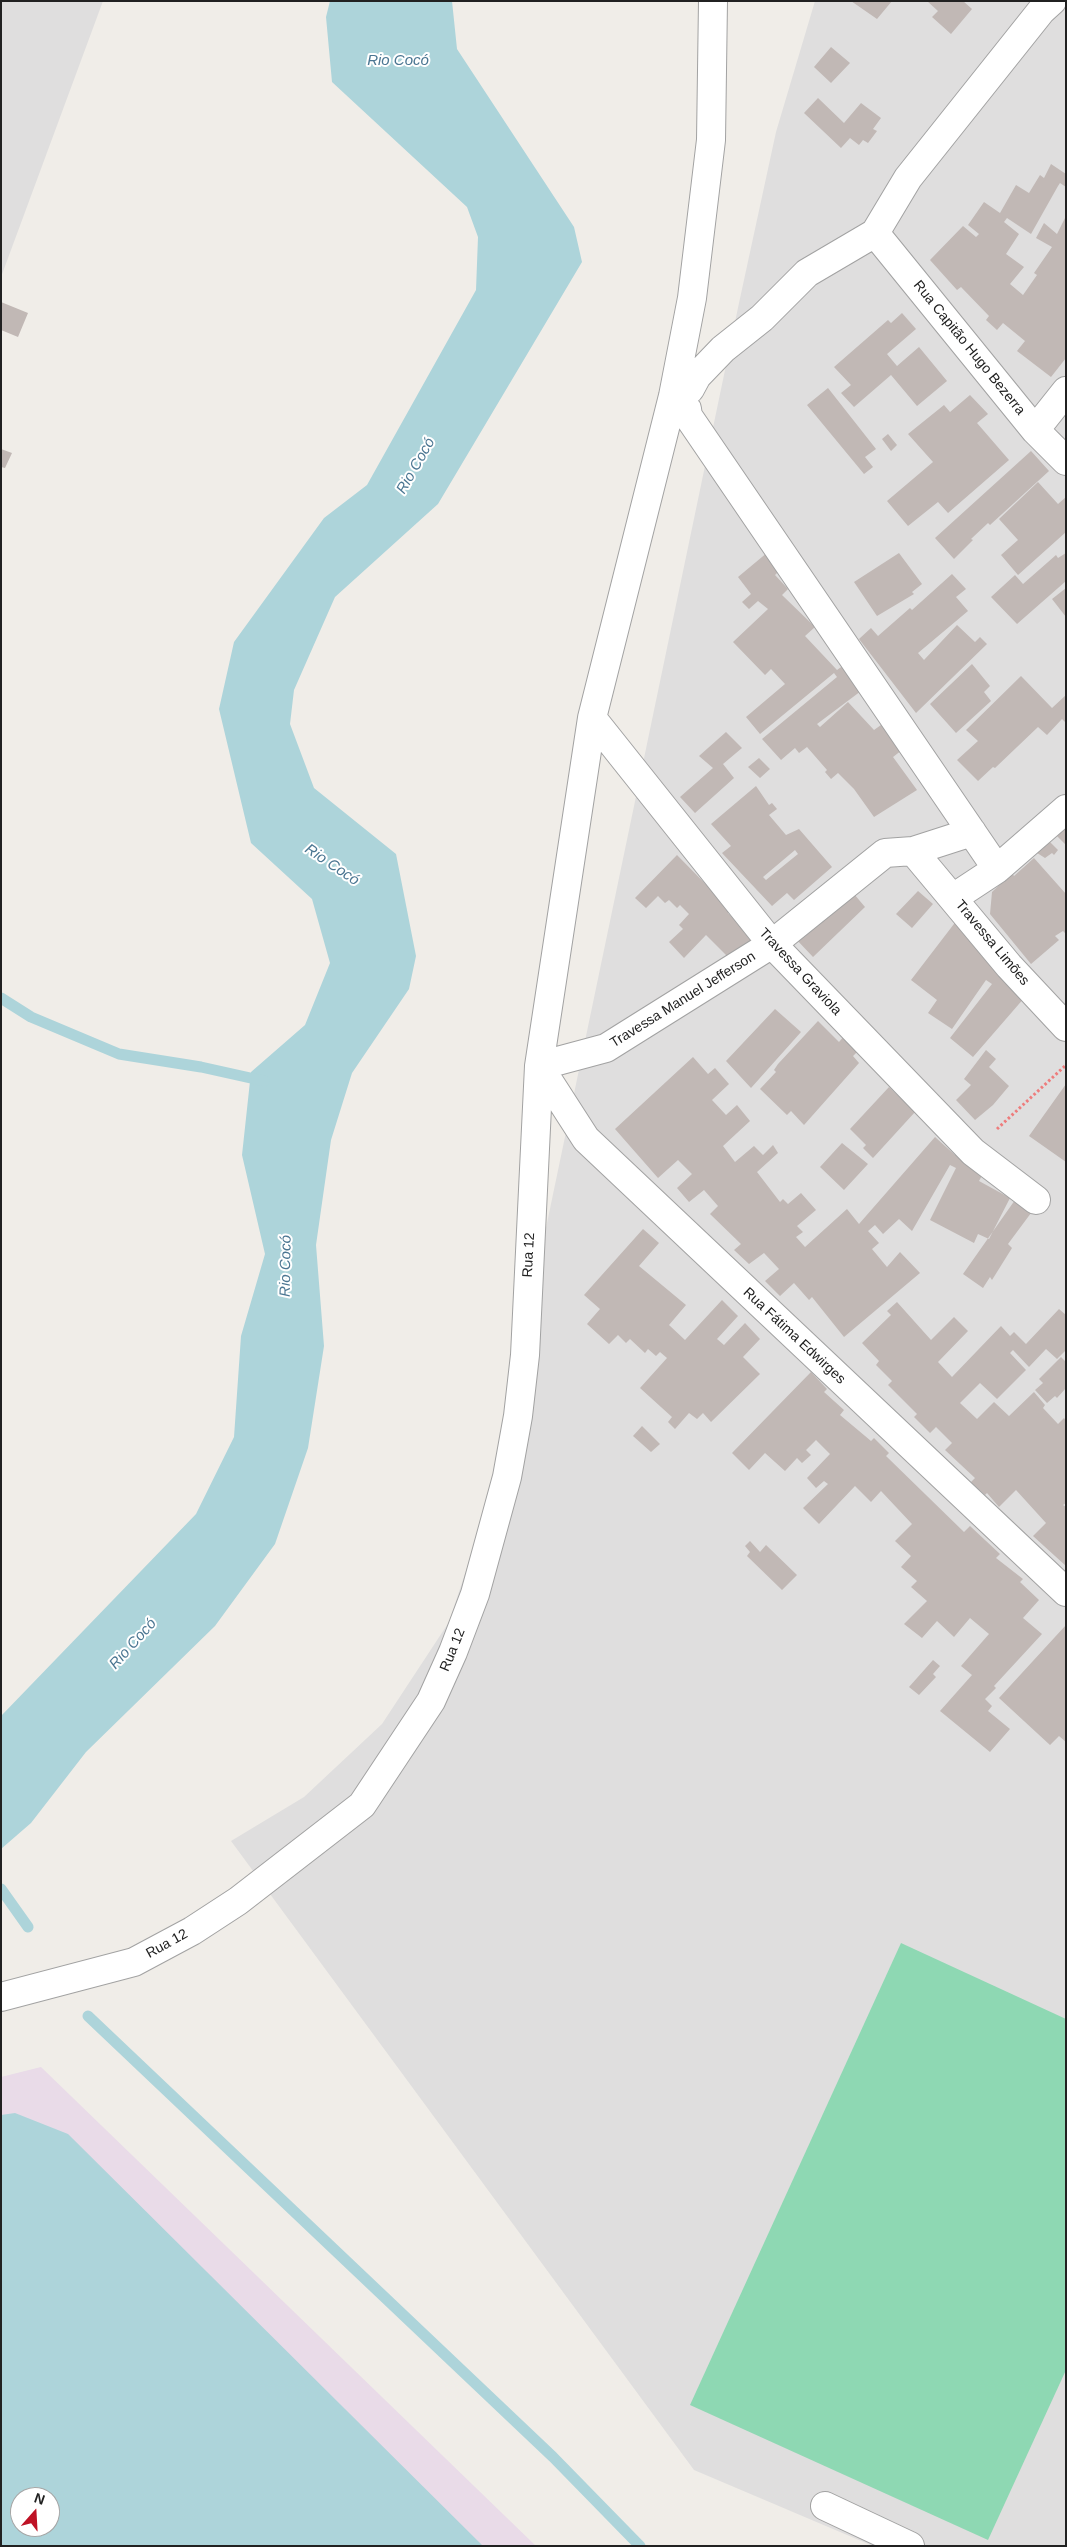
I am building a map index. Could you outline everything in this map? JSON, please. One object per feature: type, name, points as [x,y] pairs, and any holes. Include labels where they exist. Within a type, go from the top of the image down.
[{"type":"street","name":"Rua 12","points":[[1,1996],[134,1962],[192,1931],[238,1901],[362,1805],[430,1701],[453,1652],[475,1594],[507,1476],[518,1416],[525,1355],[539,1066],[592,718],[673,396],[692,298],[711,140],[713,1]]},
{"type":"street","points":[[997,869],[688,416],[687,409],[673,396],[690,389],[697,376],[723,349],[762,318],[807,273],[875,233],[908,178],[1040,4]]},
{"type":"street","name":"Rua Capitão Hugo Bezerra","points":[[875,233],[1035,430],[1066,461]]},
{"type":"street","points":[[1035,430],[1066,391]]},
{"type":"street","name":"Travessa Graviola","points":[[592,718],[772,944],[973,1152],[1036,1200]]},
{"type":"street","name":"Travessa Limões","points":[[1066,809],[997,869],[953,898],[1009,966],[1066,1027]]},
{"type":"street","name":"Travessa Manuel Jefferson","points":[[539,1066],[606,1048],[772,944],[885,852],[913,851],[972,832]]},
{"type":"street","points":[[913,851],[953,898]]},
{"type":"street","name":"Rua Fátima Edwirges","points":[[539,1066],[586,1139],[1066,1592]]},
{"type":"street","points":[[825,2506],[910,2546]]},
{"type":"path","points":[[973,1152],[1066,1064]]},
{"type":"shaded area","points":[[1,1],[103,1],[1,277]]},
{"type":"shaded area","points":[[815,1],[1066,1],[1066,2546],[873,2546],[694,2470],[231,1841],[304,1797],[382,1724],[449,1622],[489,1501],[776,132]]},
{"type":"shaded area","points":[[41,2067],[536,2546],[1,2546],[1,2077]]},
{"type":"green space","points":[[901,1943],[1066,2019],[1066,2370],[988,2540],[690,2405]]},
{"type":"water","name":"Rio Cocó","points":[[330,1],[452,1],[457,49],[574,227],[582,262],[438,504],[335,597],[294,690],[290,724],[314,788],[396,854],[416,956],[409,989],[352,1073],[331,1140],[316,1245],[324,1346],[308,1448],[275,1544],[215,1626],[86,1752],[31,1823],[1,1849],[1,1716],[196,1514],[234,1437],[241,1336],[265,1254],[242,1155],[251,1072],[305,1025],[330,963],[312,899],[251,843],[219,709],[234,642],[324,518],[367,485],[476,290],[478,237],[467,207],[332,82],[326,17]]},
{"type":"water","points":[[15,2113],[68,2134],[483,2546],[1,2546],[1,2115]]},
{"type":"building","points":[[851,1],[892,1],[877,19]]},
{"type":"building","points":[[927,1],[963,1],[972,9],[951,34],[932,17],[938,11]]},
{"type":"building","points":[[831,47],[850,63],[831,83],[814,67]]},
{"type":"building","points":[[818,98],[844,123],[861,103],[881,118],[873,129],[877,131],[868,143],[863,140],[859,145],[850,138],[841,148],[804,113]]},
{"type":"building","points":[[1051,164],[1066,174],[1066,187],[1060,183],[1031,234],[1007,218],[1004,222],[1019,234],[1006,254],[1024,267],[1010,284],[1023,295],[1037,275],[1034,273],[1052,247],[1036,238],[1044,223],[1057,234],[1066,216],[1066,358],[1051,377],[1017,351],[1025,341],[1003,323],[997,330],[986,320],[989,316],[961,287],[957,290],[930,260],[963,226],[976,237],[979,234],[968,225],[984,202],[1000,213],[1016,185],[1029,193],[1040,175],[1044,178]]},
{"type":"building","points":[[1,302],[28,313],[18,337],[1,330]]},
{"type":"building","points":[[902,313],[916,329],[887,354],[897,366],[919,347],[947,381],[917,406],[891,375],[854,407],[841,393],[851,385],[834,367],[888,320],[891,323]]},
{"type":"building","points":[[828,388],[876,449],[865,457],[873,467],[864,474],[807,405]]},
{"type":"building","points":[[970,395],[988,414],[977,423],[1009,460],[948,513],[938,502],[908,526],[887,501],[933,462],[908,434],[944,405],[950,412]]},
{"type":"building","points":[[888,434],[897,445],[891,451],[882,439]]},
{"type":"building","points":[[1,449],[12,453],[5,468],[1,467]]},
{"type":"building","points":[[1031,451],[1049,471],[990,525],[988,523],[954,559],[935,538]]},
{"type":"building","points":[[1038,482],[1058,504],[1066,497],[1066,532],[1018,575],[1001,555],[1018,540],[999,519]]},
{"type":"building","points":[[768,552],[780,570],[775,575],[788,589],[782,595],[815,627],[805,636],[837,670],[844,665],[865,688],[817,724],[820,727],[848,702],[874,730],[881,725],[902,750],[893,757],[917,790],[874,817],[854,789],[838,773],[831,779],[825,772],[827,770],[807,747],[799,753],[795,748],[781,760],[762,739],[837,677],[834,673],[760,734],[746,717],[785,684],[771,669],[765,675],[733,642],[768,609],[758,601],[749,609],[742,602],[751,594],[738,577]]},
{"type":"building","points":[[899,553],[922,584],[912,592],[914,594],[877,616],[854,582]]},
{"type":"building","points":[[1066,553],[1066,581],[1017,624],[991,597],[1015,575],[1023,584],[1056,555],[1058,558]]},
{"type":"building","points":[[952,574],[966,589],[956,597],[968,611],[918,653],[924,660],[957,625],[975,642],[980,637],[987,644],[916,713],[859,639],[871,628],[878,636],[910,608],[912,610]]},
{"type":"building","points":[[1066,588],[1066,617],[1052,599]]},
{"type":"building","points":[[972,664],[990,686],[984,692],[991,701],[956,733],[930,704]]},
{"type":"building","points":[[1021,676],[1052,708],[1066,695],[1066,723],[1062,719],[1047,735],[1038,727],[995,768],[993,767],[978,781],[957,760],[978,741],[966,730]]},
{"type":"building","points":[[726,732],[742,748],[723,764],[734,778],[695,813],[680,797],[713,768],[699,756]]},
{"type":"building","points":[[759,758],[770,769],[760,778],[748,767]]},
{"type":"building","points":[[756,786],[769,805],[772,803],[777,809],[769,815],[786,835],[799,829],[832,867],[794,900],[787,893],[772,906],[722,853],[731,846],[711,824]],"holes":[[[795,850],[798,854],[766,880],[763,877]]]},
{"type":"building","points":[[1066,817],[1066,845],[1052,831]]},
{"type":"building","points":[[1047,839],[1058,850],[1054,855],[1052,853],[1045,858],[1034,851]]},
{"type":"building","points":[[677,855],[732,911],[728,913],[757,943],[734,963],[706,935],[684,958],[669,942],[683,929],[679,925],[689,914],[680,905],[677,908],[669,900],[665,903],[658,896],[646,908],[635,898]]},
{"type":"building","points":[[1034,858],[1066,894],[1066,934],[1063,931],[1055,936],[1059,940],[1031,964],[990,914],[992,892],[1012,873],[1014,876]]},
{"type":"building","points":[[918,891],[933,904],[912,928],[896,914]]},
{"type":"building","points":[[854,894],[865,907],[813,957],[796,939]]},
{"type":"building","points":[[957,920],[1025,997],[973,1057],[950,1038],[992,984],[986,980],[952,1029],[928,1013],[937,1000],[911,980]]},
{"type":"building","points":[[775,1009],[801,1032],[751,1088],[726,1061]]},
{"type":"building","points":[[818,1021],[839,1042],[845,1035],[860,1049],[853,1056],[859,1063],[804,1125],[791,1111],[787,1115],[760,1089],[776,1072],[774,1070],[778,1064]]},
{"type":"building","points":[[986,1050],[996,1059],[989,1067],[1009,1086],[993,1105],[975,1120],[956,1100],[971,1085],[964,1079]]},
{"type":"building","points":[[693,1057],[708,1074],[715,1068],[729,1084],[712,1100],[726,1115],[737,1105],[750,1121],[723,1146],[735,1162],[754,1146],[763,1155],[773,1145],[778,1153],[757,1172],[780,1202],[783,1199],[788,1204],[801,1193],[816,1210],[797,1226],[803,1232],[796,1237],[805,1247],[847,1209],[859,1224],[935,1137],[955,1155],[958,1149],[985,1170],[979,1181],[1010,1198],[989,1239],[978,1234],[974,1243],[930,1220],[956,1168],[950,1165],[912,1231],[899,1219],[883,1234],[875,1225],[868,1231],[879,1243],[872,1249],[887,1267],[900,1252],[920,1273],[844,1337],[812,1297],[809,1300],[794,1283],[780,1296],[765,1281],[779,1269],[764,1253],[749,1264],[734,1250],[741,1244],[710,1214],[718,1206],[704,1190],[689,1202],[677,1188],[692,1174],[678,1160],[658,1178],[615,1129]]},
{"type":"building","points":[[1066,1084],[1066,1162],[1029,1136]]},
{"type":"building","points":[[889,1087],[915,1112],[873,1158],[863,1148],[866,1145],[850,1129]]},
{"type":"building","points":[[842,1143],[868,1164],[844,1190],[820,1167]]},
{"type":"building","points":[[1015,1200],[1031,1213],[1008,1244],[1012,1248],[992,1280],[990,1277],[983,1288],[963,1274]]},
{"type":"building","points":[[643,1229],[659,1243],[639,1266],[686,1305],[669,1325],[685,1340],[722,1300],[738,1316],[717,1339],[724,1345],[745,1323],[760,1339],[743,1357],[760,1374],[711,1422],[703,1413],[697,1419],[689,1413],[675,1429],[668,1422],[672,1417],[640,1388],[667,1358],[660,1352],[656,1356],[648,1349],[645,1353],[630,1339],[626,1343],[618,1335],[609,1344],[587,1324],[600,1309],[584,1295]]},
{"type":"building","points":[[897,1302],[931,1340],[954,1317],[968,1331],[938,1362],[952,1377],[1001,1326],[1010,1336],[1014,1332],[1026,1344],[1059,1309],[1066,1315],[1066,1350],[1057,1359],[1046,1349],[1029,1367],[1013,1350],[1010,1353],[1026,1370],[997,1399],[980,1383],[960,1403],[977,1419],[994,1402],[1009,1416],[1034,1392],[1045,1405],[1043,1408],[1058,1424],[1064,1418],[1066,1421],[1066,1503],[1063,1505],[1066,1507],[1066,1566],[1033,1536],[1046,1523],[1016,1490],[999,1507],[987,1493],[985,1495],[971,1482],[975,1478],[945,1450],[952,1443],[936,1427],[930,1433],[914,1417],[917,1414],[888,1385],[892,1381],[876,1365],[879,1361],[862,1343],[891,1315],[887,1311]]},
{"type":"building","points":[[1061,1357],[1066,1362],[1066,1388],[1057,1398],[1055,1396],[1047,1403],[1035,1390],[1043,1383],[1039,1379]]},
{"type":"building","points":[[811,1372],[827,1389],[824,1392],[844,1410],[840,1415],[871,1441],[874,1438],[889,1453],[886,1456],[964,1532],[970,1526],[1000,1554],[996,1558],[1023,1579],[1020,1582],[1039,1600],[1023,1618],[1042,1634],[994,1686],[996,1688],[985,1699],[992,1706],[988,1711],[1010,1729],[990,1752],[940,1711],[972,1675],[961,1666],[989,1634],[970,1618],[954,1637],[937,1621],[922,1638],[904,1624],[927,1601],[911,1587],[917,1581],[901,1567],[911,1556],[895,1541],[912,1524],[881,1491],[871,1502],[855,1486],[819,1524],[803,1508],[828,1484],[824,1481],[816,1488],[807,1478],[830,1454],[816,1440],[806,1450],[811,1455],[802,1463],[797,1458],[785,1471],[765,1453],[749,1470],[732,1453]]},
{"type":"building","points":[[642,1426],[660,1444],[651,1452],[633,1436]]},
{"type":"building","points":[[750,1541],[760,1552],[766,1545],[797,1575],[782,1590],[747,1556],[750,1552],[745,1546]]},
{"type":"building","points":[[1066,1625],[1066,1742],[1059,1736],[1050,1745],[999,1698]]},
{"type":"building","points":[[933,1660],[940,1666],[933,1674],[936,1677],[919,1695],[909,1687]]},
{"type":"waterway","points":[[1,998],[31,1017],[119,1054],[201,1067],[264,1081]]},
{"type":"waterway","points":[[1,1889],[28,1927]]},
{"type":"waterway","points":[[88,2016],[553,2457],[640,2546]]}]
